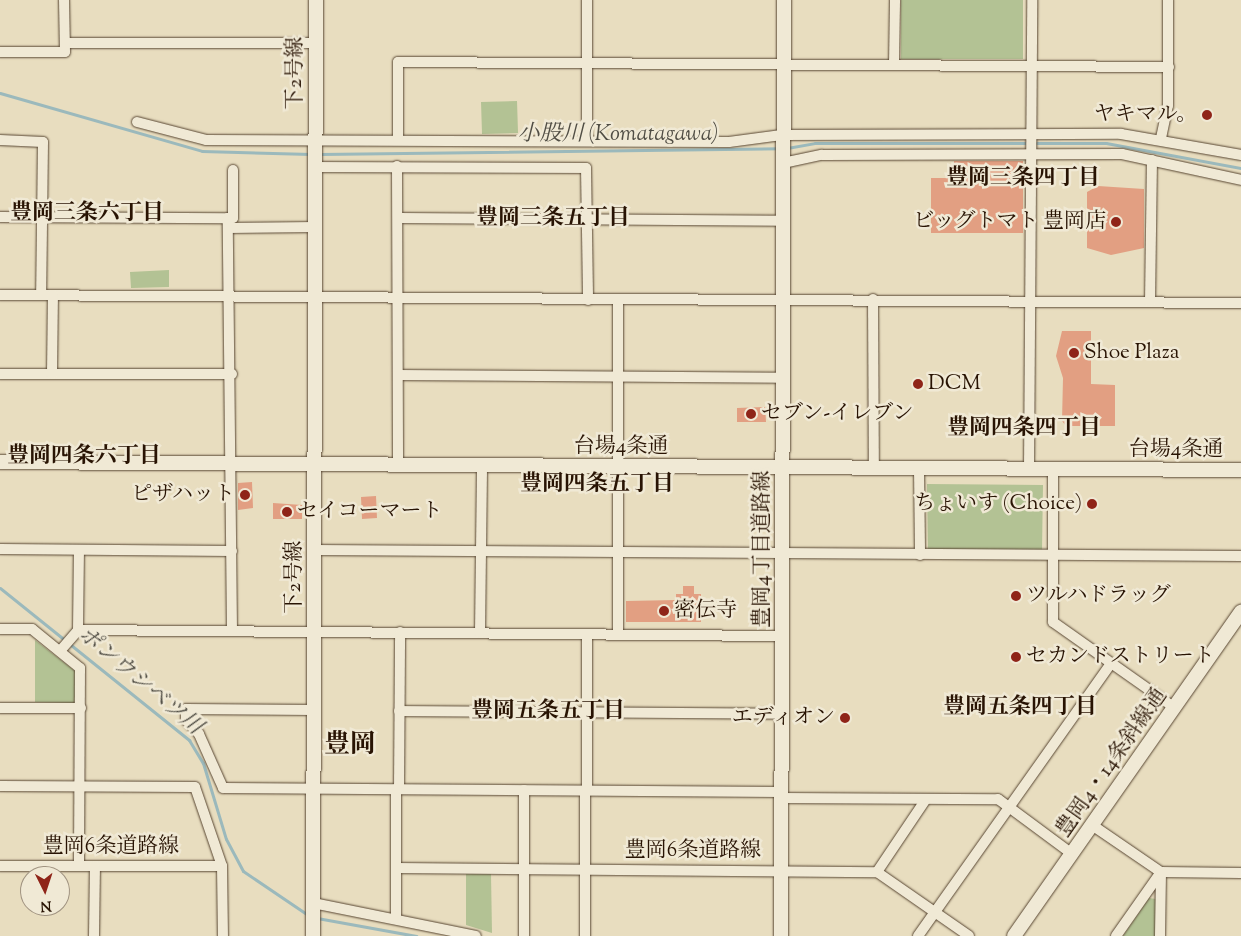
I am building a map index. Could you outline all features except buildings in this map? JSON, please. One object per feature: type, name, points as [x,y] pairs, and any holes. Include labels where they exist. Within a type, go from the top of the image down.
[{"type":"street","points":[[0,52],[65,52],[64,0]]},
{"type":"street","name":"下2号線","points":[[313,930],[316,0]]},
{"type":"street","points":[[587,0],[587,140]]},
{"type":"street","points":[[782,138],[784,0]]},
{"type":"street","points":[[894,65],[895,0]]},
{"type":"street","points":[[1029,470],[1029,136],[1032,0]]},
{"type":"street","points":[[1161,138],[1169,67],[1168,0]]},
{"type":"street","points":[[65,43],[316,43]]},
{"type":"street","points":[[398,140],[398,62],[1169,67]]},
{"type":"street","points":[[137,122],[206,140],[315,153],[397,166],[586,168],[588,300]]},
{"type":"street","points":[[315,153],[398,140],[729,142],[782,138],[1029,136],[1161,138],[1241,154]]},
{"type":"street","name":"豊岡4丁目道路線","points":[[781,936],[784,299],[782,138]]},
{"type":"street","points":[[0,140],[43,142],[41,295]]},
{"type":"street","points":[[782,159],[822,155],[1030,152],[1122,154],[1241,180]]},
{"type":"street","points":[[1150,302],[1152,160]]},
{"type":"street","points":[[397,166],[399,218],[398,465]]},
{"type":"street","points":[[232,631],[232,374],[228,223],[233,218],[233,170]]},
{"type":"street","points":[[0,217],[315,227]]},
{"type":"street","points":[[399,218],[783,221]]},
{"type":"street","points":[[0,295],[588,300],[873,299],[1241,303]]},
{"type":"street","points":[[52,374],[53,295]]},
{"type":"street","points":[[873,299],[874,468]]},
{"type":"street","points":[[618,300],[618,634]]},
{"type":"street","points":[[0,374],[232,374]]},
{"type":"street","points":[[398,376],[783,378]]},
{"type":"street","name":"台場4条通","points":[[0,462],[1241,470]]},
{"type":"street","points":[[480,633],[482,466]]},
{"type":"street","points":[[919,469],[920,555]]},
{"type":"street","points":[[1053,469],[1053,622],[1175,708]]},
{"type":"street","points":[[0,549],[232,551]]},
{"type":"street","points":[[62,648],[76,633],[79,550]]},
{"type":"street","points":[[315,550],[1241,556]]},
{"type":"street","name":"豊岡4・14条斜線通","points":[[1014,936],[1241,612]]},
{"type":"street","points":[[0,629],[32,629],[62,648],[80,668],[81,787],[79,866]]},
{"type":"street","points":[[76,633],[232,631],[782,636]]},
{"type":"street","points":[[396,919],[400,632]]},
{"type":"street","points":[[585,936],[587,634]]},
{"type":"street","points":[[918,936],[1110,663]]},
{"type":"street","points":[[0,708],[80,708]]},
{"type":"street","points":[[314,710],[186,709],[186,720],[199,734],[223,788],[586,790],[926,799],[998,799],[1072,854]]},
{"type":"street","points":[[399,711],[782,714]]},
{"type":"street","points":[[0,786],[195,787],[222,866],[223,936]]},
{"type":"street","points":[[524,790],[524,936]]},
{"type":"street","points":[[926,799],[877,872],[969,936]]},
{"type":"street","points":[[1092,825],[1161,872],[1241,873]]},
{"type":"street","name":"豊岡6条道路線","points":[[0,866],[222,866]]},
{"type":"street","points":[[94,936],[95,866]]},
{"type":"street","name":"豊岡6条道路線","points":[[396,868],[877,872]]},
{"type":"street","points":[[1116,936],[1161,872]]},
{"type":"street","points":[[1160,936],[1161,872]]},
{"type":"street","points":[[313,906],[396,919],[476,936]]},
{"type":"green space","points":[[901,0],[1023,0],[1023,59],[901,59]]},
{"type":"green space","points":[[517,101],[518,133],[482,134],[481,102]]},
{"type":"green space","points":[[169,270],[169,287],[131,288],[130,272]]},
{"type":"green space","points":[[927,484],[1043,485],[1042,551],[928,551]]},
{"type":"green space","points":[[35,640],[75,671],[75,703],[35,702]]},
{"type":"green space","points":[[466,874],[491,874],[492,933],[466,925]]},
{"type":"green space","points":[[1149,898],[1156,899],[1156,936],[1123,936]]},
{"type":"waterway","name":"小股川 (Komatagawa)","points":[[0,93],[202,151],[311,154]]},
{"type":"waterway","name":"小股川 (Komatagawa)","points":[[787,148],[815,143],[1106,143],[1241,168]]},
{"type":"waterway","name":"小股川 (Komatagawa)","points":[[320,154],[781,148]]},
{"type":"waterway","name":"ポンウシベツ川","points":[[0,588],[189,740],[203,763],[226,839],[243,871],[308,915]]},
{"type":"waterway","name":"ポンウシベツ川","points":[[317,918],[416,936]]},
{"type":"place","name":"ヤキマル。","points":[[1207,115]]},
{"type":"place","name":"ビッグトマト 豊岡店","points":[[1116,222]]},
{"type":"place","name":"Shoe Plaza","points":[[1074,353]]},
{"type":"place","name":"DCM","points":[[918,384]]},
{"type":"place","name":"セブン-イレブン","points":[[751,414]]},
{"type":"place","name":"ピザハット","points":[[245,495]]},
{"type":"place","name":"ちょいす (Choice)","points":[[1092,504]]},
{"type":"place","name":"セイコーマート","points":[[287,512]]},
{"type":"place","name":"ツルハドラッグ","points":[[1016,596]]},
{"type":"place","name":"密伝寺","points":[[664,611]]},
{"type":"place","name":"セカンドストリート","points":[[1016,657]]},
{"type":"place","name":"エディオン","points":[[845,718]]},
{"type":"district","name":"豊岡三条四丁目","points":[[1023,180]]},
{"type":"district","name":"豊岡三条六丁目","points":[[87,215]]},
{"type":"district","name":"豊岡三条五丁目","points":[[553,220]]},
{"type":"district","name":"豊岡四条四丁目","points":[[1024,430]]},
{"type":"district","name":"豊岡四条六丁目","points":[[84,458]]},
{"type":"district","name":"豊岡四条五丁目","points":[[597,486]]},
{"type":"district","name":"豊岡五条四丁目","points":[[1020,709]]},
{"type":"district","name":"豊岡五条五丁目","points":[[548,713]]},
{"type":"district","name":"豊岡","points":[[350,746]]}]
